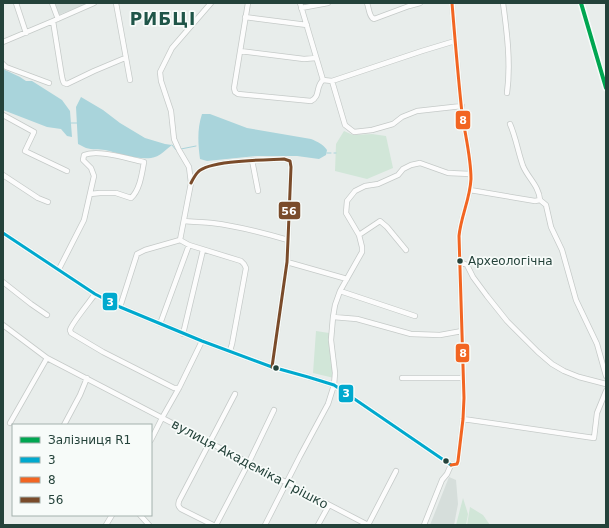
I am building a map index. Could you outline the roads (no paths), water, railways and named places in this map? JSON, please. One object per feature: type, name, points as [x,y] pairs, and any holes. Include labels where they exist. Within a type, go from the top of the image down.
[{"type":"street","points":[[16,3],[26,33]]},
{"type":"street","points":[[52,3],[56,20],[62,82],[64,84],[126,58]]},
{"type":"street","points":[[3,42],[94,3]]},
{"type":"street","points":[[116,3],[130,80]]},
{"type":"street","points":[[180,240],[191,183],[189,167],[174,139],[171,111],[161,80],[160,72],[172,48],[211,3]]},
{"type":"street","points":[[248,3],[234,88],[235,92],[238,94],[311,101],[316,97],[319,84],[322,80],[301,5],[328,3]]},
{"type":"street","points":[[367,3],[371,16],[374,19],[420,3]]},
{"type":"street","points":[[3,233],[95,294],[120,307],[183,334],[272,367],[334,385],[451,465],[457,464],[463,419],[464,398],[459,236],[460,225],[470,190],[471,174],[462,106],[452,3]]},
{"type":"street","points":[[503,3],[509,58],[508,93]]},
{"type":"street","points":[[245,17],[306,25]]},
{"type":"street","points":[[322,80],[332,82],[455,41]]},
{"type":"street","points":[[240,51],[304,59],[316,58]]},
{"type":"street","points":[[3,64],[6,67],[49,83]]},
{"type":"street","points":[[332,82],[345,125],[354,132],[372,130],[393,124],[402,117],[417,111],[462,106]]},
{"type":"street","points":[[3,115],[34,132],[25,152],[67,171]]},
{"type":"street","points":[[510,124],[523,166],[538,190],[540,200],[546,205],[551,227],[562,250],[576,300],[597,344],[606,376]]},
{"type":"street","points":[[59,269],[84,220],[94,176],[91,168],[83,160],[84,155],[90,152],[102,153],[144,162],[139,185],[135,195],[131,198],[116,193],[90,194]]},
{"type":"street","points":[[191,183],[199,171],[213,165],[252,160],[284,159],[290,161],[287,262],[272,367]]},
{"type":"street","points":[[252,160],[258,191]]},
{"type":"street","points":[[266,525],[300,456],[328,404],[334,385],[335,374],[331,340],[333,316],[340,291],[362,252],[358,235],[346,213],[347,201],[355,191],[365,186],[378,184],[398,175],[403,169],[411,165],[420,163],[448,173],[471,174]]},
{"type":"street","points":[[3,175],[38,198],[48,202]]},
{"type":"street","points":[[470,190],[536,201],[540,200]]},
{"type":"street","points":[[184,221],[233,226],[288,240]]},
{"type":"street","points":[[358,235],[380,221],[388,227],[406,250]]},
{"type":"street","points":[[120,307],[137,254],[145,250],[180,240],[203,250],[241,261],[246,268],[230,351]]},
{"type":"street","points":[[160,324],[189,245]]},
{"type":"street","points":[[183,334],[203,250]]},
{"type":"street","points":[[287,262],[347,279]]},
{"type":"street","points":[[460,262],[467,265],[478,284],[508,321],[547,360],[564,371],[579,377],[606,384]]},
{"type":"street","points":[[3,282],[47,315]]},
{"type":"street","points":[[340,291],[415,316]]},
{"type":"street","points":[[95,294],[77,318],[70,330],[71,333],[103,352],[174,388],[179,388]]},
{"type":"street","points":[[333,316],[357,319],[411,334],[440,335],[462,331]]},
{"type":"street","name":"вулиця Академіка Грішко","points":[[3,325],[47,358],[368,525]]},
{"type":"street","points":[[152,438],[202,341]]},
{"type":"street","points":[[10,423],[47,358]]},
{"type":"street","points":[[65,424],[87,378]]},
{"type":"street","points":[[402,378],[463,378]]},
{"type":"street","points":[[463,419],[594,438],[597,412],[606,391]]},
{"type":"street","points":[[235,394],[178,505],[181,509],[214,525],[249,462],[274,410]]},
{"type":"street","points":[[424,525],[442,480],[447,474],[451,465]]},
{"type":"street","points":[[368,525],[396,471]]},
{"type":"street","points":[[318,525],[329,505]]},
{"type":"street","points":[[106,525],[111,516]]},
{"type":"street","points":[[141,516],[149,525]]},
{"type":"water","points":[[3,69],[26,81],[32,81],[62,100],[70,111],[72,137],[67,136],[61,129],[47,127],[3,110]]},
{"type":"water","points":[[81,97],[145,138],[172,145],[162,153],[151,158],[134,157],[105,150],[85,148],[78,144],[76,107]]},
{"type":"water","points":[[202,114],[210,114],[247,128],[311,139],[320,143],[327,150],[326,155],[319,159],[297,156],[257,156],[207,161],[200,159],[198,136]]},
{"type":"waterway","points":[[71,123],[77,123]]},
{"type":"waterway","points":[[172,145],[176,150],[178,149]]},
{"type":"waterway","points":[[181,149],[196,146]]},
{"type":"rail line","name":"R1","points":[[581,3],[606,88]]},
{"type":"place","name":"Археологічна","points":[[460,261]]},
{"type":"district","name":"РИБЦІ","points":[[163,19]]}]
